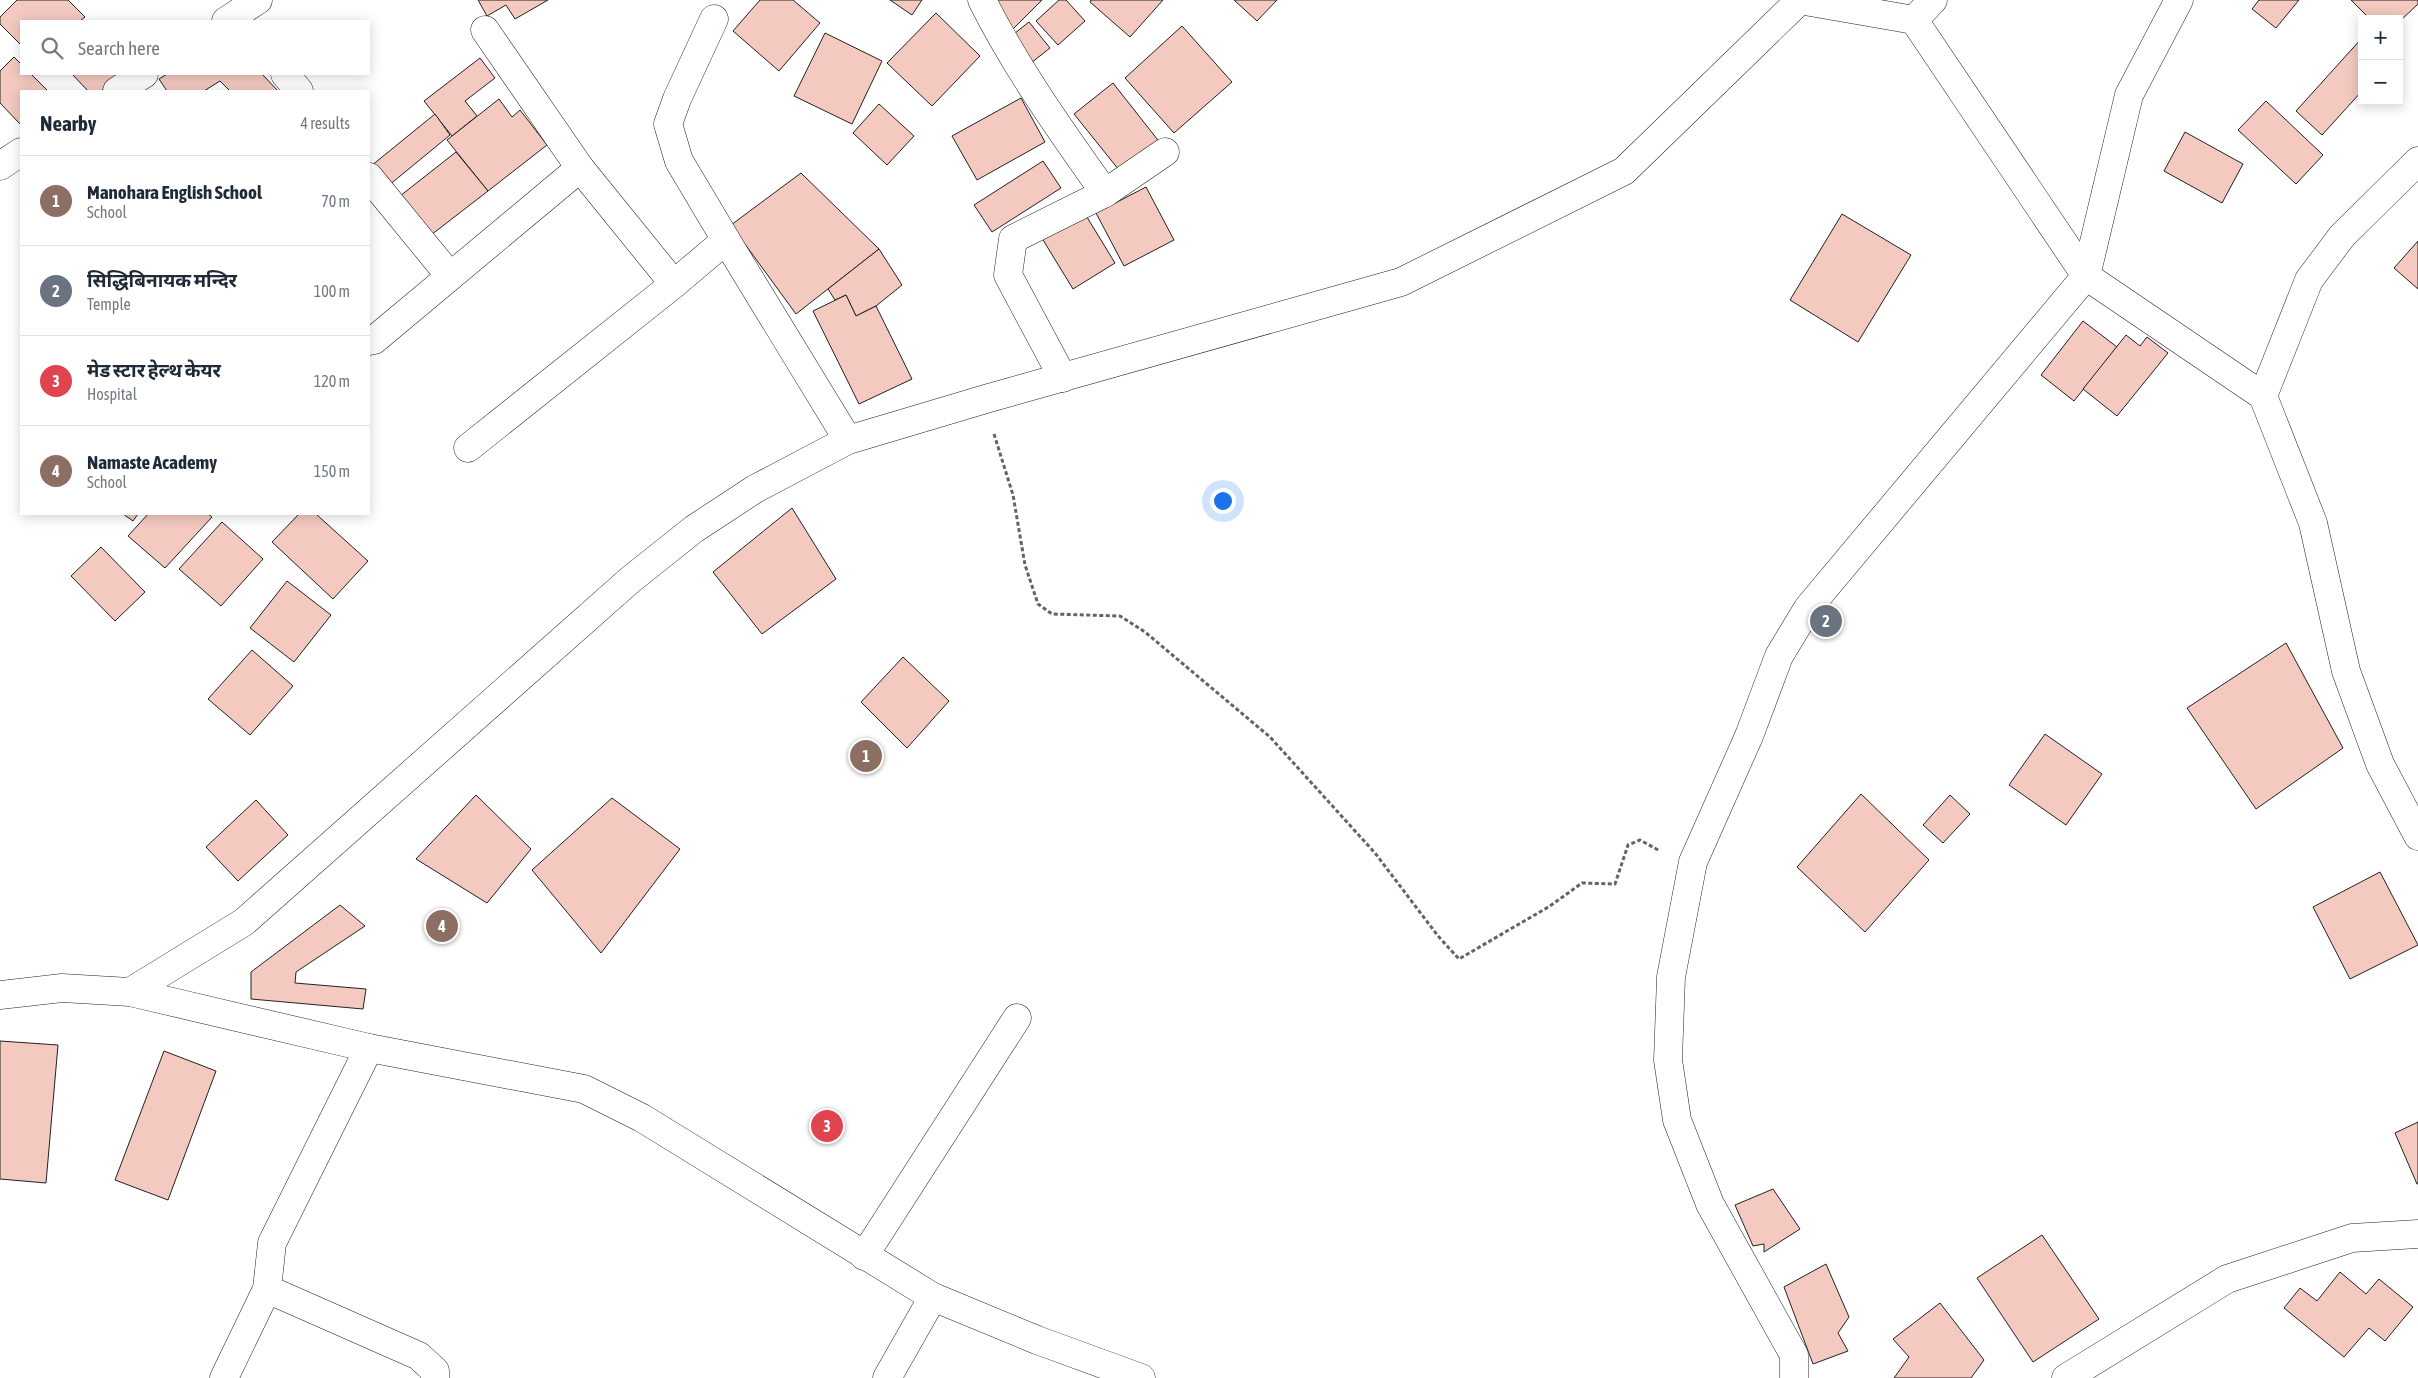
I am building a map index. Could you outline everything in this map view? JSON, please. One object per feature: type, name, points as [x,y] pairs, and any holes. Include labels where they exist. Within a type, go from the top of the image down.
[{"type":"street","points":[[982,0],[993,22],[1049,115],[1105,193]]},
{"type":"street","points":[[130,992],[244,922],[630,580],[694,528],[755,489],[848,440],[989,398],[1401,282],[1624,171],[1799,0],[1914,20],[2086,276],[2263,396],[2313,523],[2346,671],[2380,764],[2418,836]]},
{"type":"street","points":[[1914,20],[1933,0]]},
{"type":"street","points":[[1794,1378],[1794,1356],[1710,1204],[1677,1120],[1668,1060],[1671,977],[1693,862],[1749,736],[1779,656],[1808,608],[2086,276],[2129,96],[2179,0]]},
{"type":"street","points":[[714,19],[677,99],[668,124],[678,161],[848,440]]},
{"type":"street","points":[[485,30],[580,168],[674,284]]},
{"type":"street","points":[[119,90],[142,75]]},
{"type":"street","points":[[286,75],[298,90]]},
{"type":"street","points":[[1063,378],[1008,275],[1013,239],[1105,193],[1165,152]]},
{"type":"street","points":[[0,166],[20,153]]},
{"type":"street","points":[[2263,396],[2309,280],[2342,236],[2418,161]]},
{"type":"street","points":[[370,341],[374,340],[580,168]]},
{"type":"street","points":[[370,178],[450,276]]},
{"type":"street","points":[[468,448],[674,284],[726,240]]},
{"type":"street","points":[[0,995],[62,988],[130,992],[370,1048],[584,1089],[642,1118],[933,1297],[1037,1340],[1141,1378]]},
{"type":"street","points":[[864,1256],[1017,1018]]},
{"type":"street","points":[[224,1378],[267,1289],[272,1242],[370,1048]]},
{"type":"street","points":[[2066,1378],[2227,1279],[2352,1238],[2418,1234]]},
{"type":"street","points":[[267,1289],[419,1356],[436,1371],[435,1378]]},
{"type":"street","points":[[887,1378],[933,1297]]},
{"type":"path","points":[[989,398],[994,436],[1013,495],[1025,566],[1038,604],[1052,614],[1120,616],[1145,632],[1263,731],[1375,853],[1438,936],[1459,959],[1543,911],[1582,883],[1615,884],[1628,845],[1640,840],[1667,855],[1693,862]]},
{"type":"building","points":[[17,0],[68,0],[85,17],[81,20],[20,20],[20,44],[0,24],[0,17]]},
{"type":"building","points":[[478,0],[548,0],[515,19],[506,5],[487,16]]},
{"type":"building","points":[[760,0],[793,0],[820,23],[779,71],[733,31]]},
{"type":"building","points":[[890,0],[922,0],[912,15]]},
{"type":"building","points":[[990,0],[1042,0],[1013,29]]},
{"type":"building","points":[[1059,0],[1066,0],[1085,21],[1058,45],[1036,21]]},
{"type":"building","points":[[1091,0],[1163,0],[1130,37],[1090,2]]},
{"type":"building","points":[[1234,0],[1277,0],[1257,21]]},
{"type":"building","points":[[2259,0],[2299,0],[2276,28],[2252,9]]},
{"type":"building","points":[[2351,0],[2418,0],[2418,4],[2403,18],[2403,15],[2366,15]]},
{"type":"building","points":[[936,13],[980,56],[932,106],[887,63]]},
{"type":"building","points":[[1029,22],[1050,48],[1031,63],[1010,37]]},
{"type":"building","points":[[1182,26],[1232,82],[1174,133],[1125,78]]},
{"type":"building","points":[[825,33],[882,61],[852,124],[794,96]]},
{"type":"building","points":[[2358,42],[2358,95],[2322,135],[2296,111]]},
{"type":"building","points":[[14,57],[20,63],[20,75],[32,75],[47,90],[20,90],[20,124],[0,103],[0,71]]},
{"type":"building","points":[[480,58],[495,78],[465,101],[477,116],[452,136],[424,101]]},
{"type":"building","points":[[73,75],[119,75],[102,90],[87,90]]},
{"type":"building","points":[[165,75],[263,75],[277,90],[229,90],[220,81],[206,90],[166,90],[159,79]]},
{"type":"building","points":[[1113,83],[1161,144],[1123,175],[1074,114]]},
{"type":"building","points":[[1021,98],[1045,142],[977,180],[952,136]]},
{"type":"building","points":[[499,99],[512,117],[520,110],[547,145],[488,191],[447,140]]},
{"type":"building","points":[[2266,101],[2323,155],[2296,184],[2238,130]]},
{"type":"building","points":[[879,104],[914,136],[887,165],[853,133]]},
{"type":"building","points":[[435,114],[450,135],[388,186],[371,166]]},
{"type":"building","points":[[2185,132],[2243,164],[2222,203],[2164,171]]},
{"type":"building","points":[[456,152],[488,191],[431,235],[400,196]]},
{"type":"building","points":[[1043,161],[1061,188],[992,232],[974,205]]},
{"type":"building","points":[[801,173],[879,249],[796,314],[731,225]]},
{"type":"building","points":[[1146,187],[1174,240],[1124,266],[1096,213]]},
{"type":"building","points":[[1082,209],[1115,263],[1073,289],[1040,235]]},
{"type":"building","points":[[1842,214],[1911,255],[1858,342],[1790,300]]},
{"type":"building","points":[[2418,241],[2418,289],[2394,268]]},
{"type":"building","points":[[879,249],[902,285],[876,306],[856,316],[846,295],[835,300],[828,289]]},
{"type":"building","points":[[846,295],[856,316],[876,306],[912,379],[859,404],[813,311]]},
{"type":"building","points":[[2083,321],[2117,347],[2074,401],[2041,375]]},
{"type":"building","points":[[2126,335],[2140,346],[2147,337],[2168,353],[2117,416],[2083,389]]},
{"type":"building","points":[[792,508],[836,579],[762,634],[713,572]]},
{"type":"building","points":[[124,515],[137,515],[133,521]]},
{"type":"building","points":[[147,515],[209,515],[212,517],[165,568],[128,536]]},
{"type":"building","points":[[298,515],[317,515],[368,561],[333,599],[272,542]]},
{"type":"building","points":[[222,522],[263,559],[221,606],[179,569]]},
{"type":"building","points":[[101,547],[145,592],[115,621],[71,576]]},
{"type":"building","points":[[287,581],[331,615],[294,662],[250,628]]},
{"type":"building","points":[[2286,643],[2343,748],[2256,809],[2187,708]]},
{"type":"building","points":[[252,650],[293,686],[250,735],[208,699]]},
{"type":"building","points":[[903,657],[949,701],[907,748],[861,702]]},
{"type":"building","points":[[2045,734],[2102,774],[2066,825],[2009,785]]},
{"type":"building","points":[[1861,794],[1929,860],[1865,932],[1797,867]]},
{"type":"building","points":[[476,795],[531,849],[487,903],[416,859]]},
{"type":"building","points":[[1950,795],[1970,814],[1943,843],[1923,825]]},
{"type":"building","points":[[612,798],[680,849],[601,953],[532,870]]},
{"type":"building","points":[[256,800],[288,835],[238,881],[206,847]]},
{"type":"building","points":[[2380,872],[2418,945],[2350,979],[2313,907]]},
{"type":"building","points":[[340,905],[365,926],[296,972],[295,983],[366,989],[363,1009],[251,999],[251,972]]},
{"type":"building","points":[[0,1041],[58,1045],[46,1183],[0,1179]]},
{"type":"building","points":[[164,1051],[216,1071],[168,1200],[115,1180]]},
{"type":"building","points":[[2418,1122],[2418,1184],[2417,1184],[2395,1133]]},
{"type":"building","points":[[1773,1189],[1800,1229],[1764,1252],[1764,1244],[1753,1246],[1735,1205]]},
{"type":"building","points":[[2042,1235],[2099,1319],[2033,1362],[1977,1278]]},
{"type":"building","points":[[1826,1264],[1849,1317],[1838,1333],[1848,1351],[1813,1364],[1784,1287]]},
{"type":"building","points":[[2340,1272],[2366,1294],[2379,1279],[2413,1307],[2385,1341],[2369,1328],[2344,1357],[2284,1308],[2300,1288],[2317,1301]]},
{"type":"building","points":[[1940,1303],[1984,1360],[1971,1378],[1894,1378],[1909,1357],[1893,1339]]},
{"type":"place","name":"सिद्धिबिनायक मन्दिर","points":[[1826,621]]},
{"type":"place","name":"Manohara English School","points":[[866,756]]},
{"type":"place","name":"Namaste Academy","points":[[442,926]]},
{"type":"place","name":"मेड स्टार हेल्थ केयर","points":[[827,1126]]}]
